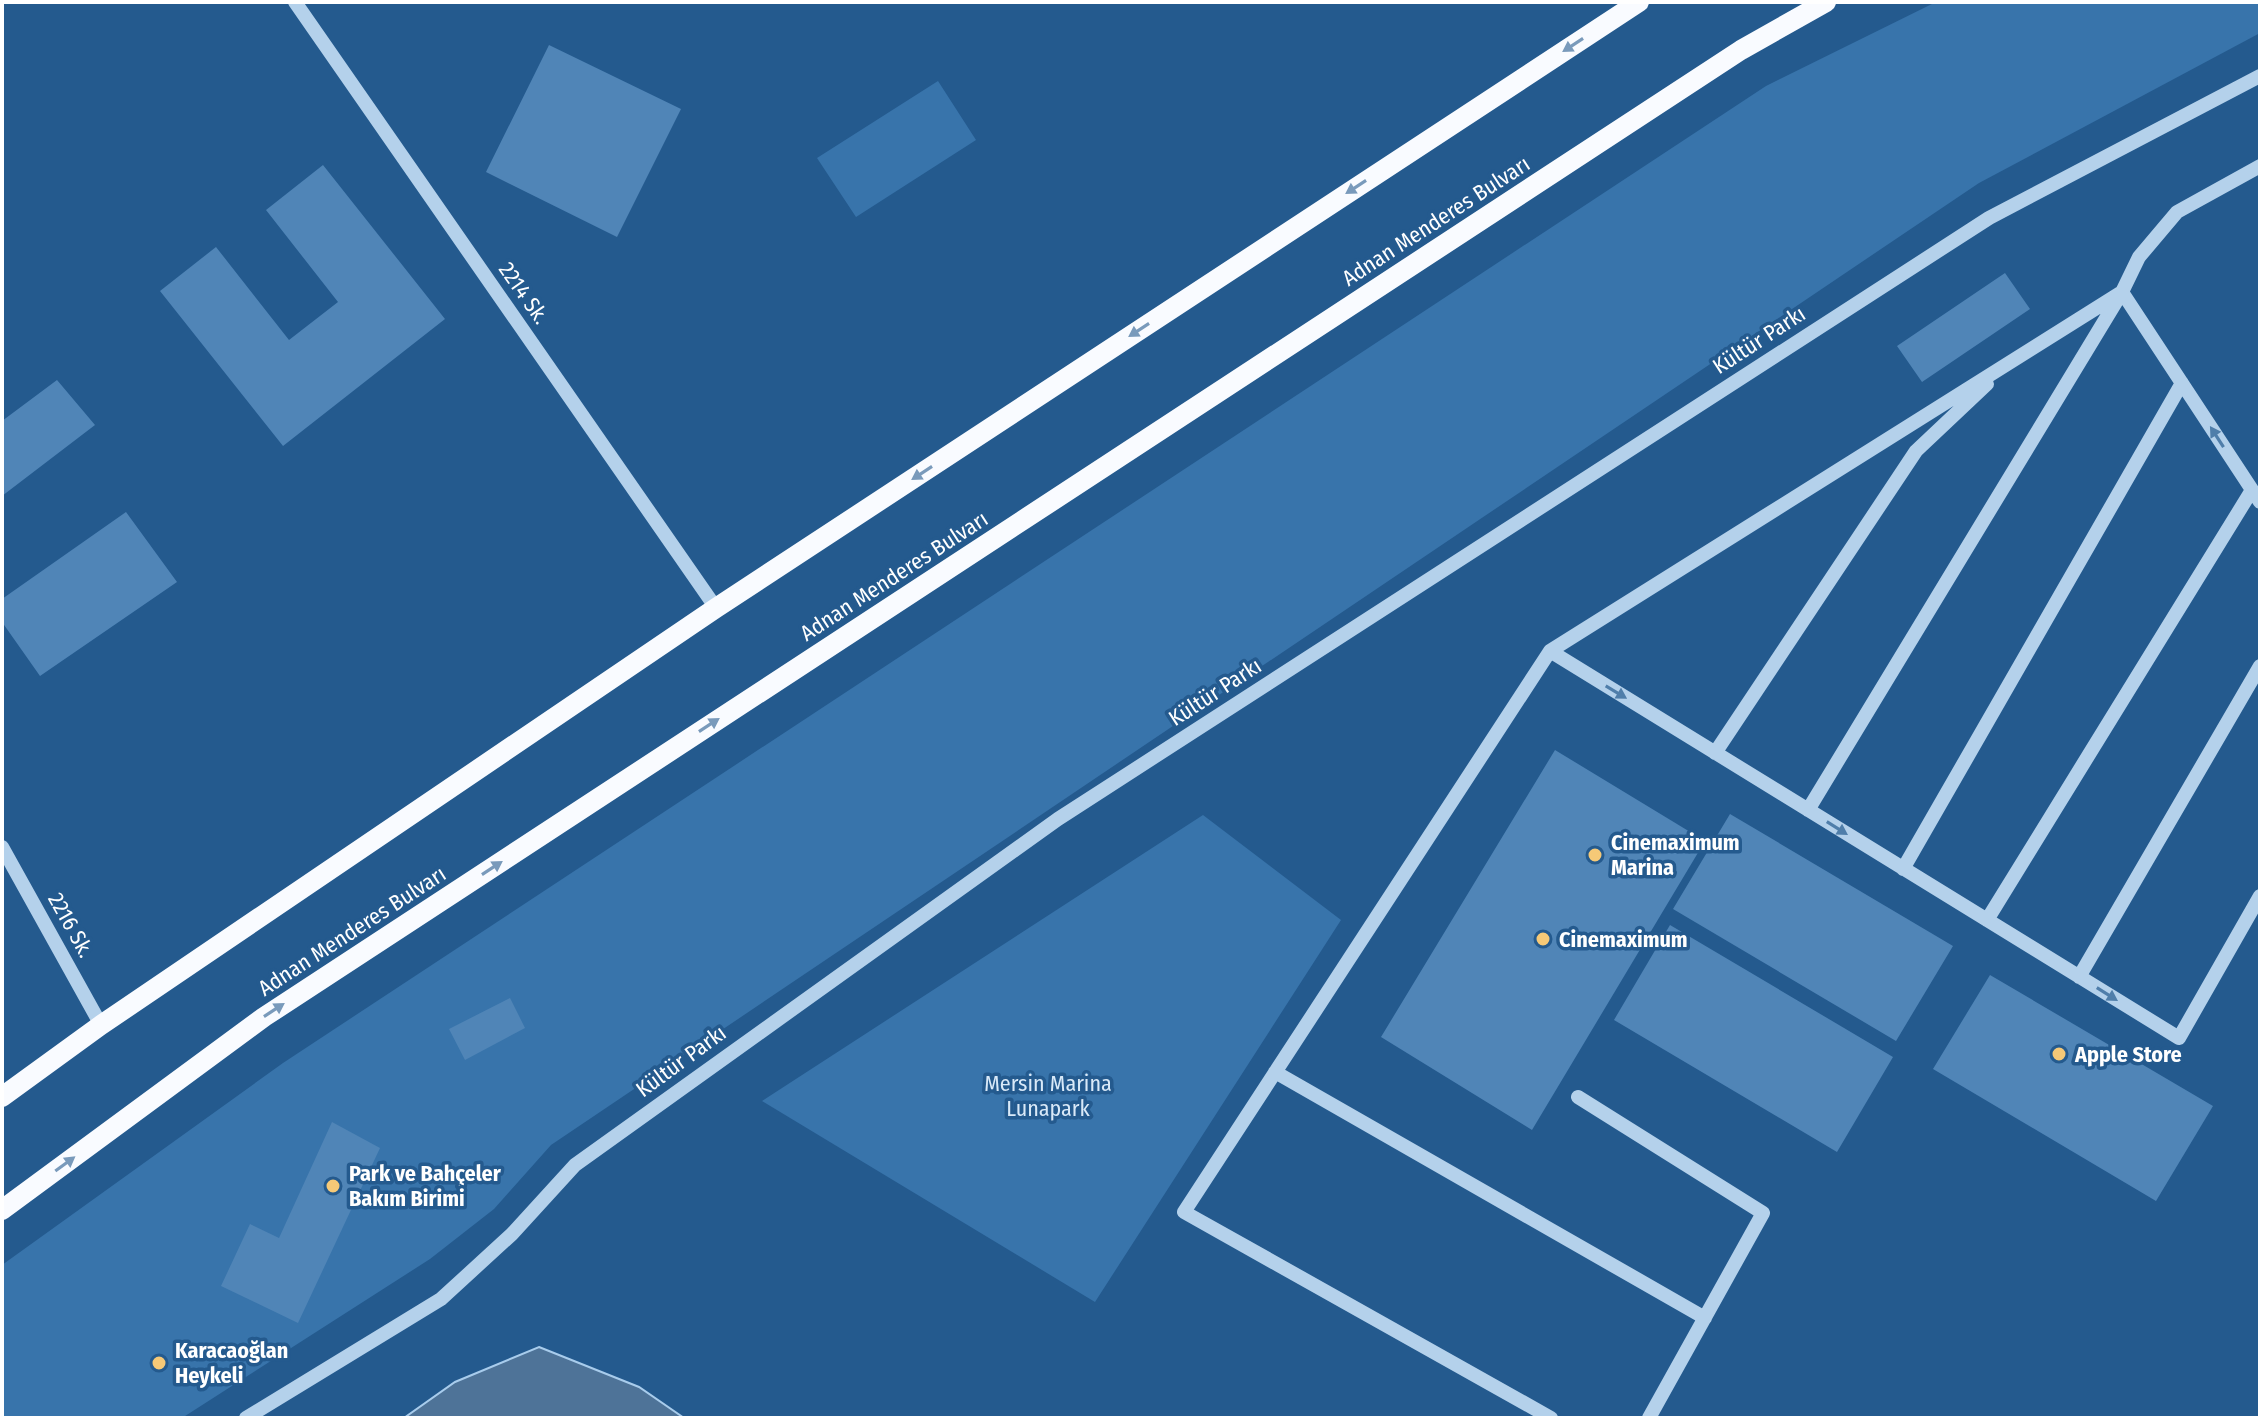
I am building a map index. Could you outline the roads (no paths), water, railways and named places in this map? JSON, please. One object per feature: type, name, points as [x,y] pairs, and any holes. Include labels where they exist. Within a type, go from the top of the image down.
[{"type":"main road","points":[[2,1097],[101,1025],[716,608],[1639,2]]},
{"type":"main road","name":"Adnan Menderes Bulvarı","points":[[2,1210],[277,1008],[1741,50],[1826,2]]},
{"type":"street","name":"2214 Sk.","points":[[295,2],[716,608]]},
{"type":"street","name":"Kültür Parkı","points":[[246,1418],[441,1299],[512,1234],[575,1165],[1058,819],[1989,218],[2260,76]]},
{"type":"street","points":[[1808,810],[2122,292],[2139,257],[2177,212],[2260,166]]},
{"type":"street","points":[[1551,1418],[1184,1212],[1550,651],[2122,292]]},
{"type":"street","points":[[1987,920],[2256,496],[2122,292]]},
{"type":"street","points":[[1715,753],[1916,451],[2010,362]]},
{"type":"street","points":[[1903,869],[2182,383]]},
{"type":"street","points":[[1550,651],[2179,1038],[2260,896]]},
{"type":"street","points":[[2079,977],[2260,666]]},
{"type":"street","name":"2216 Sk.","points":[[2,847],[101,1025]]},
{"type":"street","points":[[1275,1072],[1705,1318]]},
{"type":"street","points":[[1578,1097],[1763,1213],[1649,1418]]},
{"type":"place","name":"Cinemaximum Marina","points":[[1595,855]]},
{"type":"place","name":"Cinemaximum","points":[[1543,939]]},
{"type":"place","name":"Apple Store","points":[[2059,1054]]},
{"type":"place","name":"Park ve Bahçeler Bakım Birimi","points":[[333,1186]]},
{"type":"place","name":"Karacaoğlan Heykeli","points":[[159,1363]]},
{"type":"park label","name":"Mersin Marina Lunapark","points":[[1048,1096]]}]
